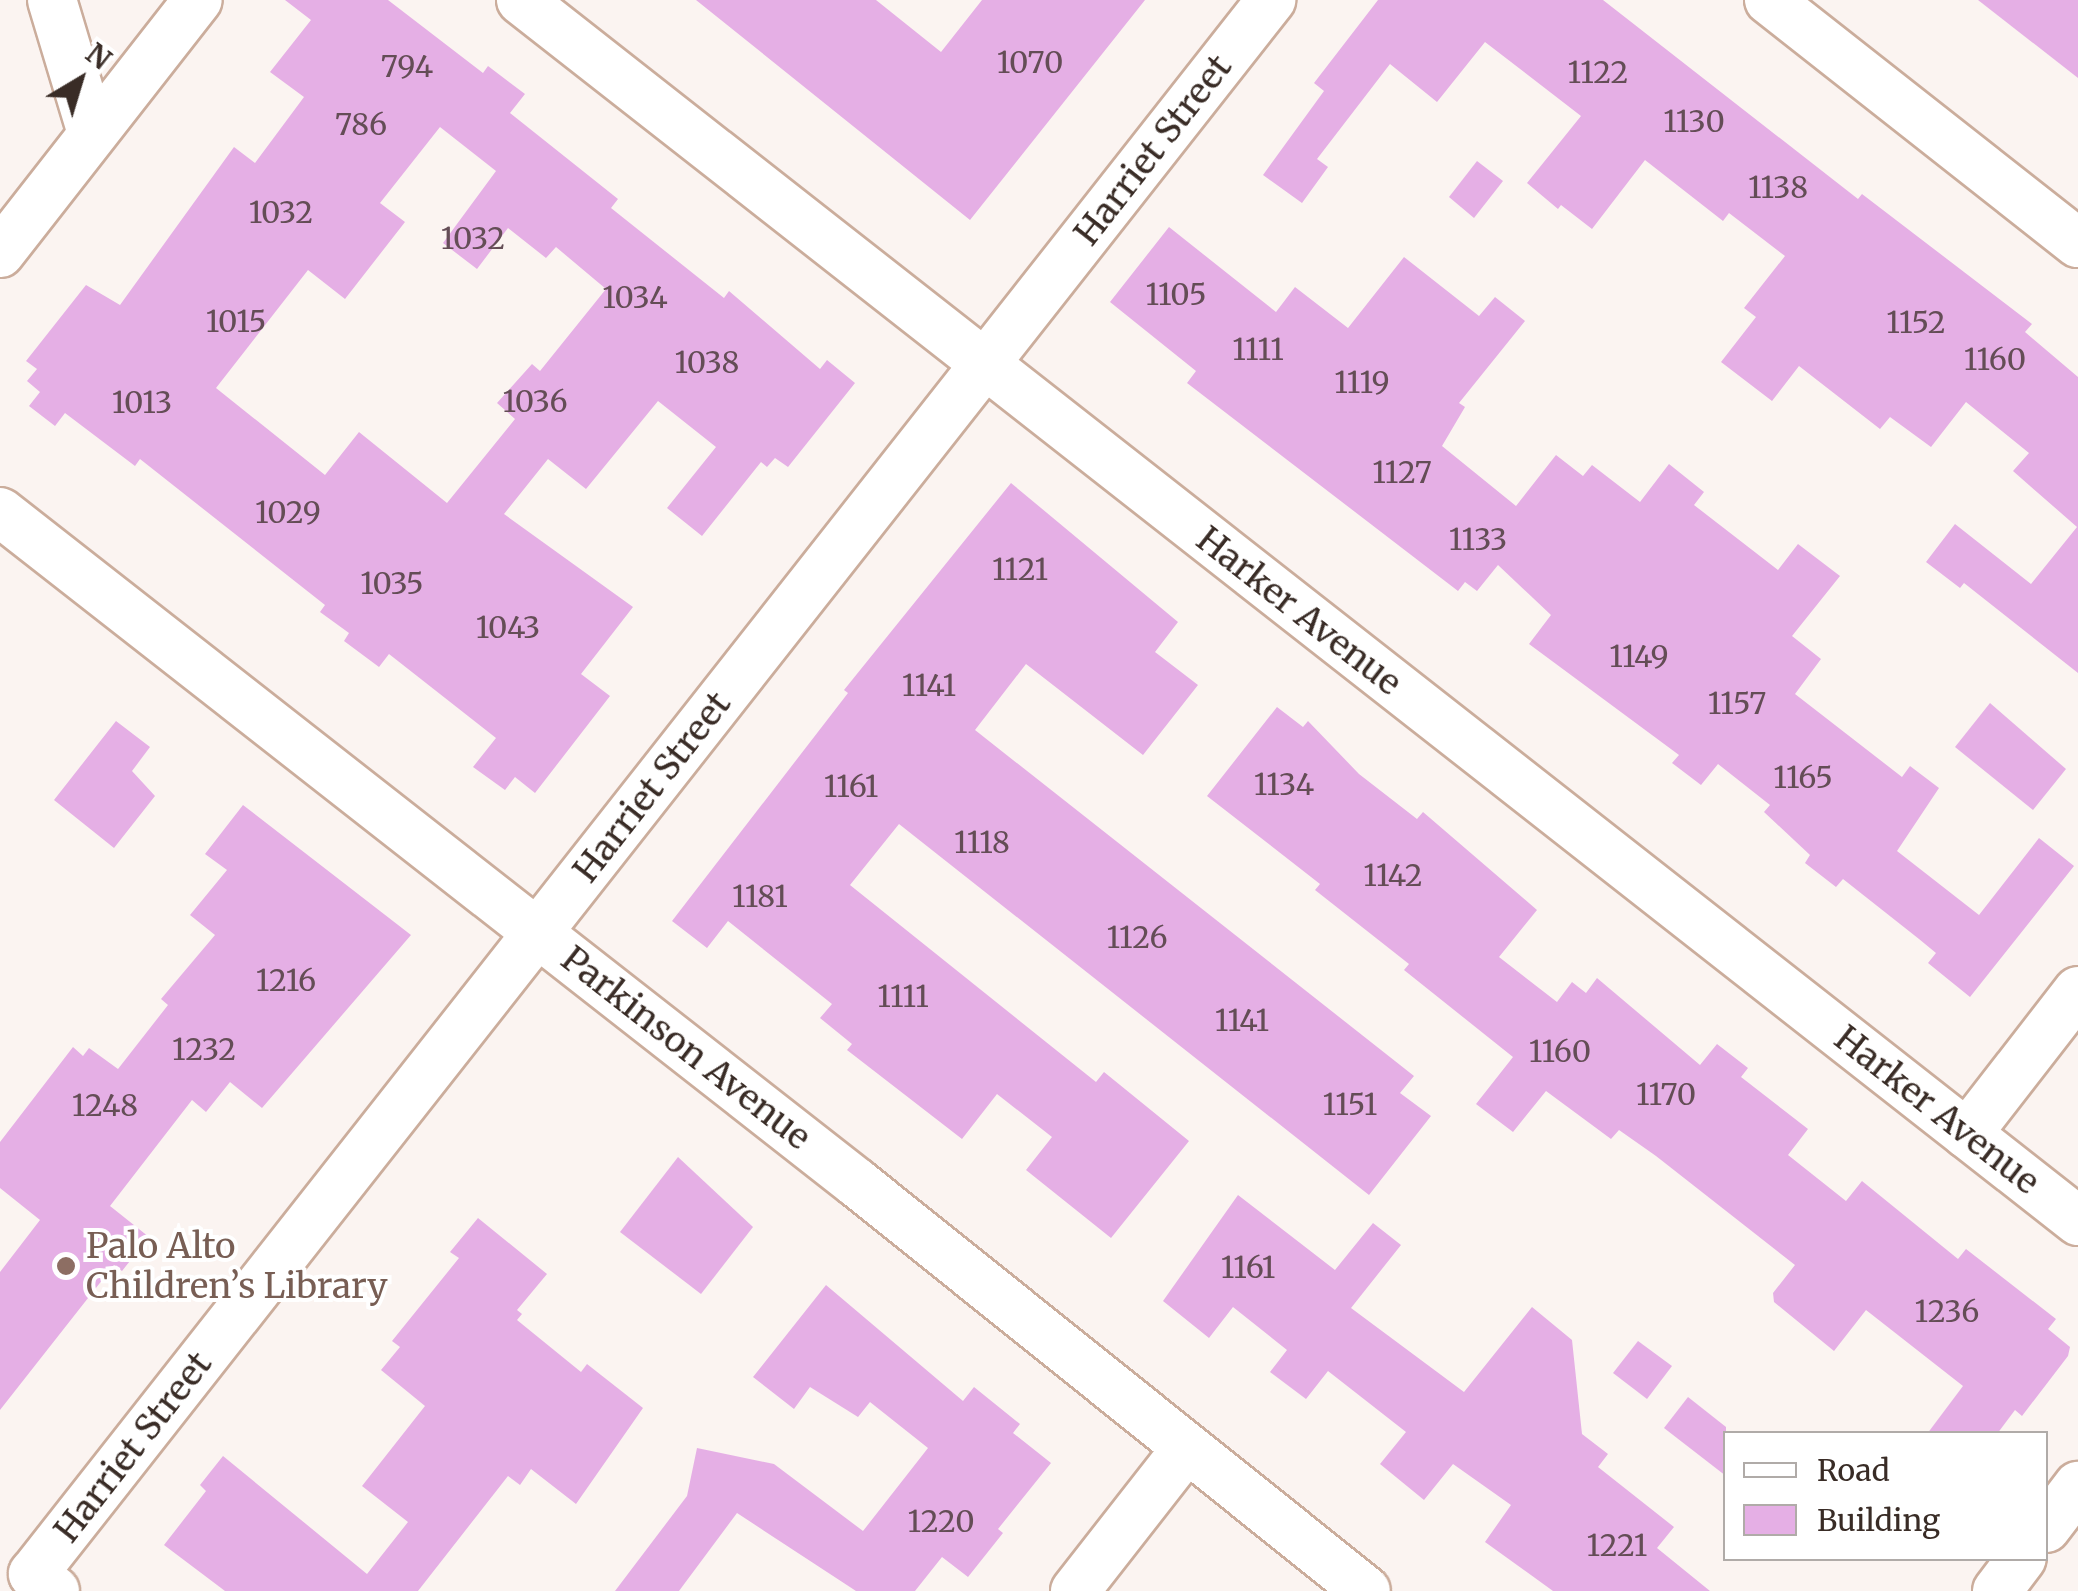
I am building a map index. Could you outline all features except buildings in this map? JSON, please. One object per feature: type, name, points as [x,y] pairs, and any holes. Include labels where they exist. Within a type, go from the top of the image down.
[{"type":"street","points":[[52,0],[92,133]]},
{"type":"street","points":[[0,253],[198,0]]},
{"type":"street","name":"Harker Avenue","points":[[521,0],[2078,1221]]},
{"type":"street","name":"Harriet Street","points":[[44,1582],[538,933],[1271,0]]},
{"type":"street","points":[[1769,0],[2078,243]]},
{"type":"street","name":"Parkinson Avenue","points":[[0,512],[538,933],[1366,1591]]},
{"type":"street","points":[[1967,1134],[2078,991]]},
{"type":"street","points":[[1075,1591],[1186,1449]]},
{"type":"street","points":[[2048,1525],[2078,1486]]},
{"type":"street","points":[[1997,1591],[2020,1561]]},
{"type":"place","name":"Palo Alto Children’s Library","points":[[66,1266]]}]
